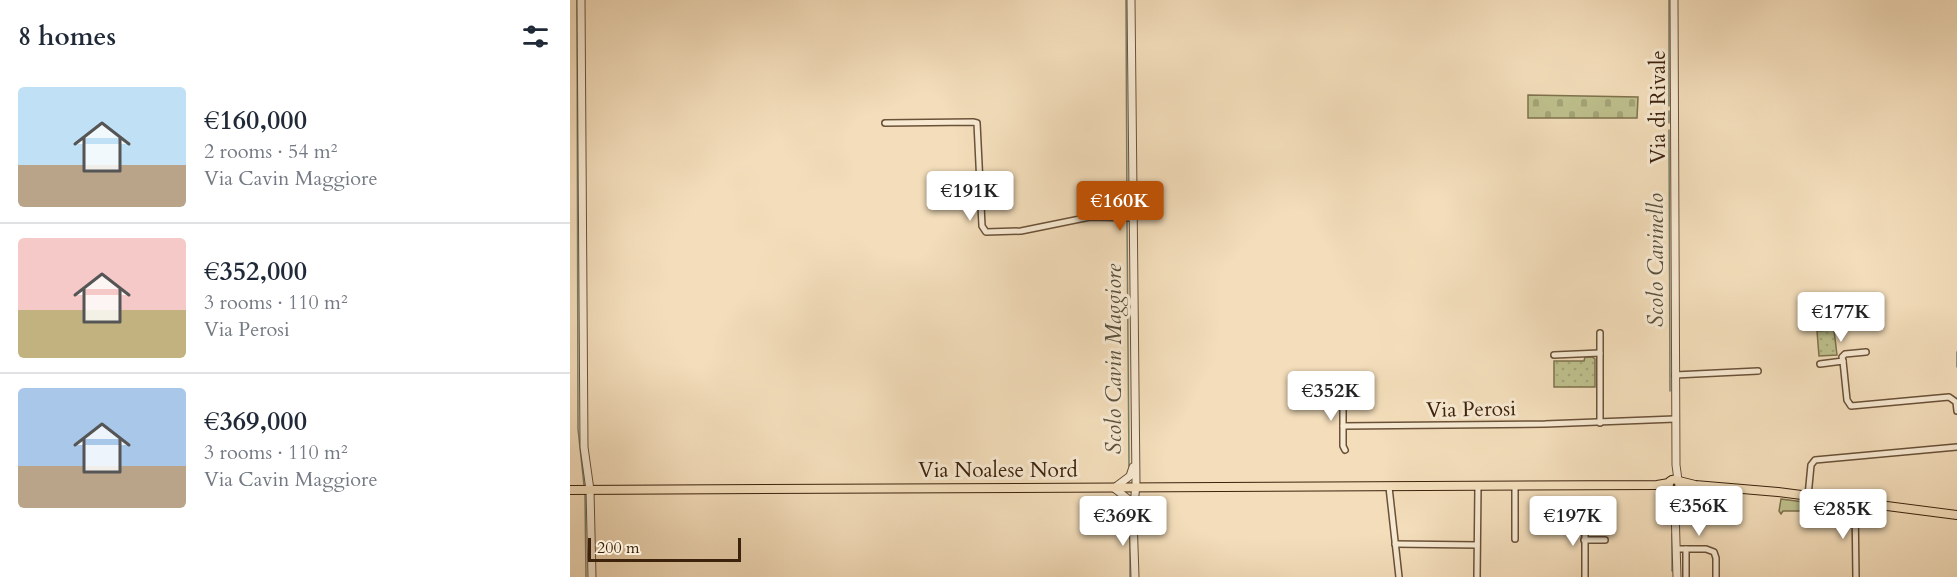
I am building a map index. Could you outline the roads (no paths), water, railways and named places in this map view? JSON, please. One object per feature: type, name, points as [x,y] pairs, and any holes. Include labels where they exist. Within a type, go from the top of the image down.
[{"type":"main road","name":"Via Noalese Nord","points":[[570,490],[1675,485]]},
{"type":"main road","points":[[1675,485],[1778,492],[1957,515]]},
{"type":"street","points":[[581,0],[584,447],[590,490],[592,577]]},
{"type":"street","points":[[1131,0],[1128,217],[1135,577]]},
{"type":"street","name":"Via di Rivale","points":[[1674,0],[1675,485]]},
{"type":"street","points":[[885,123],[977,123],[982,226],[986,232],[1021,231],[1090,217],[1128,217]]},
{"type":"street","points":[[1600,333],[1600,423]]},
{"type":"street","points":[[1554,355],[1600,352]]},
{"type":"street","points":[[1866,352],[1845,354],[1842,357],[1847,400],[1851,406],[1949,397],[1954,399],[1957,411]]},
{"type":"street","points":[[1820,364],[1843,361]]},
{"type":"street","points":[[1675,375],[1758,371]]},
{"type":"street","points":[[1345,396],[1342,400],[1345,450]]},
{"type":"street","name":"Via Perosi","points":[[1343,426],[1461,426],[1675,419]]},
{"type":"street","points":[[1809,496],[1811,465],[1815,460],[1957,447]]},
{"type":"street","points":[[1128,500],[1133,488],[1130,476],[1134,463]]},
{"type":"street","points":[[1130,476],[1114,488],[1128,500],[1133,516]]},
{"type":"street","points":[[1675,485],[1677,577]]},
{"type":"street","points":[[1477,577],[1478,486]]},
{"type":"street","points":[[1515,486],[1515,539]]},
{"type":"street","points":[[1389,487],[1399,577]]},
{"type":"street","points":[[1855,502],[1856,577]]},
{"type":"street","points":[[1585,577],[1584,540],[1588,528]]},
{"type":"street","points":[[1584,540],[1605,540]]},
{"type":"street","points":[[1395,544],[1477,545]]},
{"type":"street","points":[[1677,549],[1707,549],[1714,552],[1716,577]]},
{"type":"street","points":[[1686,549],[1686,577]]},
{"type":"waterway","points":[[577,0],[578,429],[584,485]]},
{"type":"waterway","name":"Scolo Cavin Maggiore","points":[[1126,0],[1127,216]]},
{"type":"waterway","name":"Scolo Cavinello","points":[[1669,0],[1669,106]]},
{"type":"waterway","name":"Scolo Cavinello","points":[[1669,111],[1669,123]]},
{"type":"waterway","name":"Scolo Cavinello","points":[[1669,130],[1670,391]]},
{"type":"waterway","name":"Scolo Cavin Maggiore","points":[[1127,221],[1129,466]]},
{"type":"waterway","points":[[1957,352],[1957,367]]},
{"type":"waterway","points":[[585,494],[586,577]]},
{"type":"waterway","name":"Scolo Cavin Maggiore","points":[[1130,529],[1130,577]]},
{"type":"waterway","name":"Scolo Cavinello","points":[[1672,534],[1672,571]]}]
